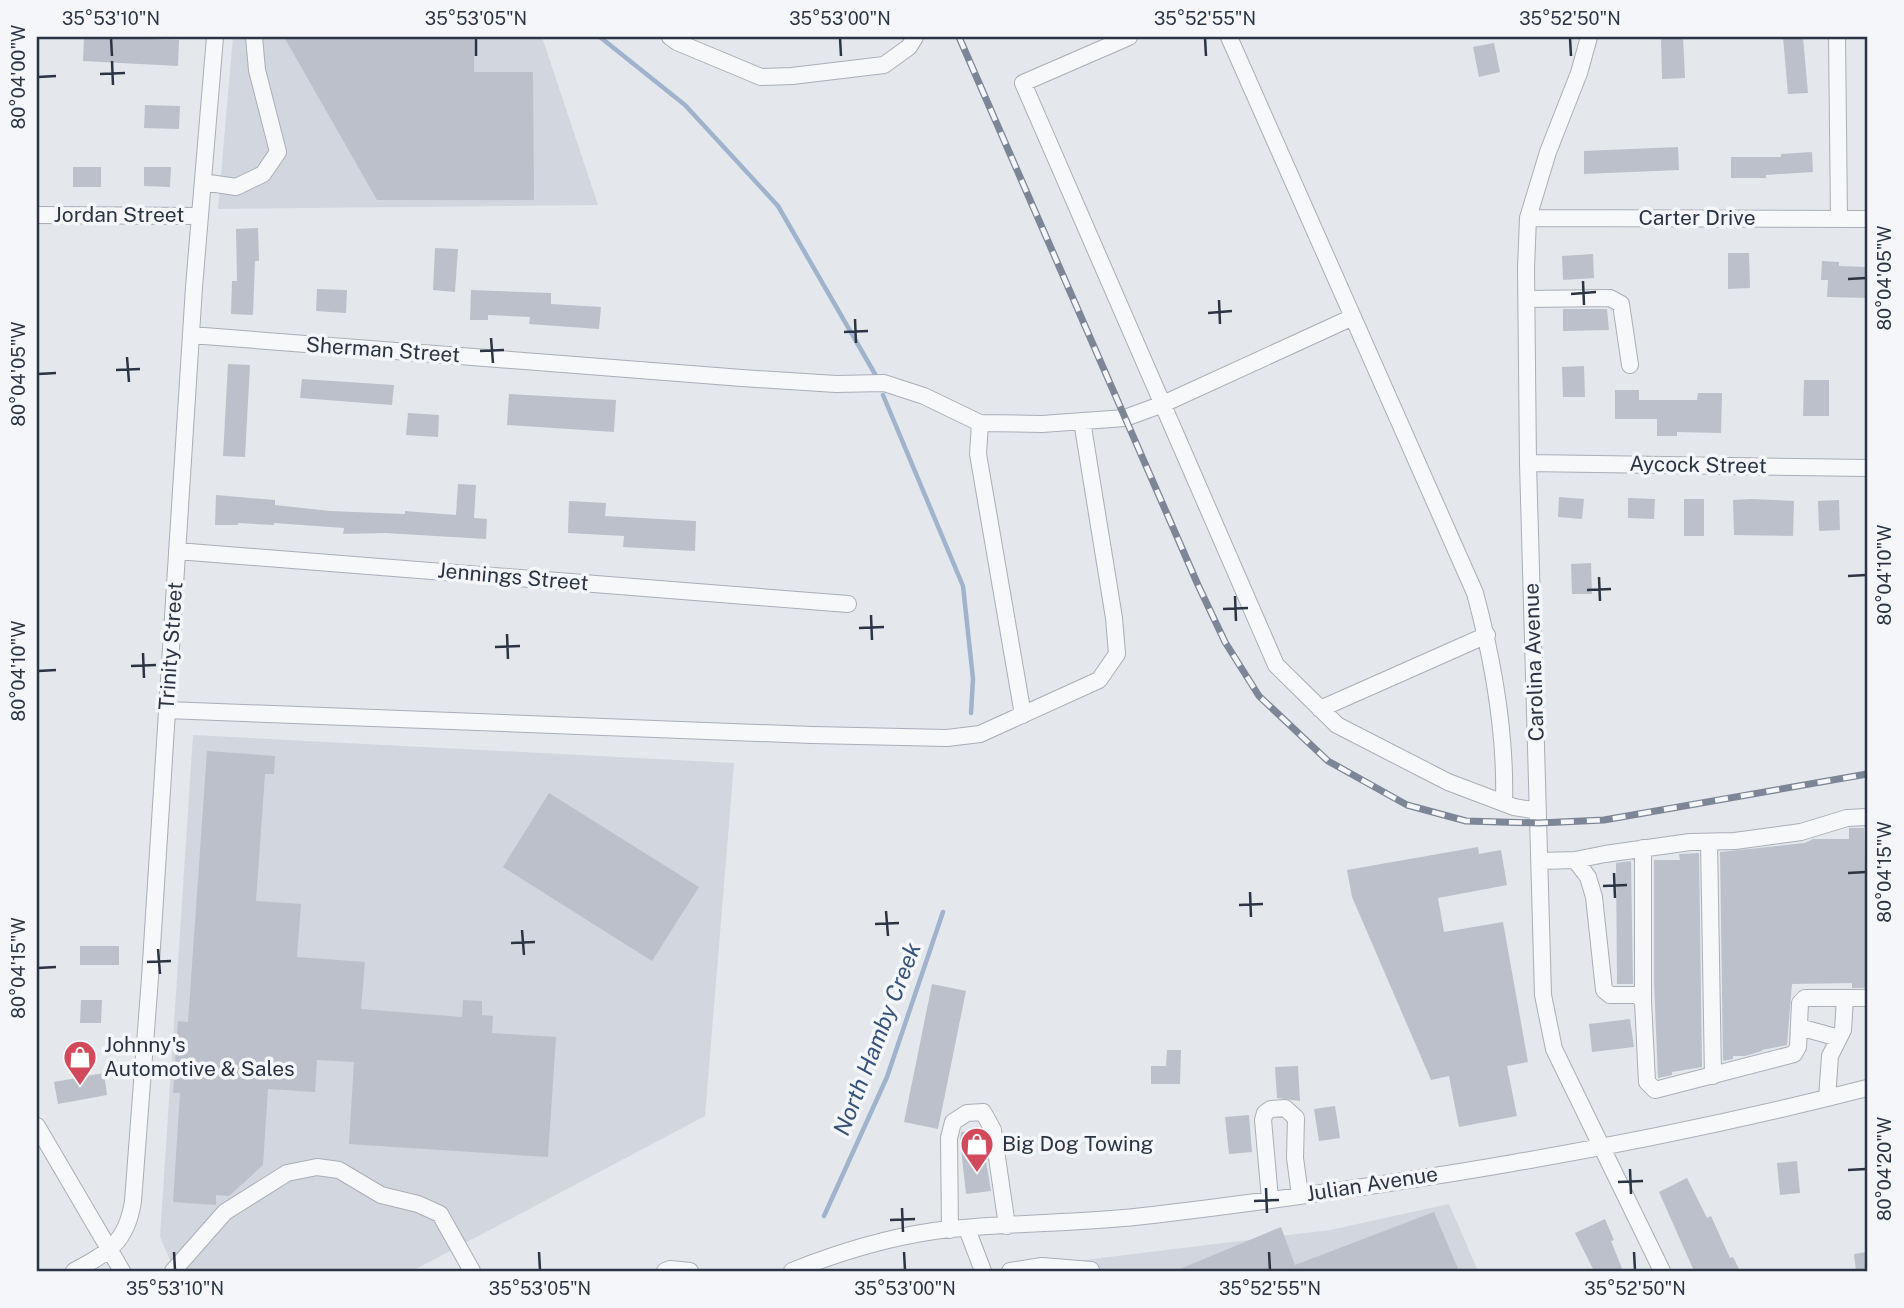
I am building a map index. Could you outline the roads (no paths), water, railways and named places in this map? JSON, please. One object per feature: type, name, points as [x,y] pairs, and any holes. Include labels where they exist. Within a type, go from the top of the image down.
[{"type":"street","name":"Trinity Street","points":[[110,1249],[125,1231],[133,1200],[191,335],[215,37]]},
{"type":"street","points":[[203,182],[236,187],[263,174],[278,152],[257,70],[254,37]]},
{"type":"street","points":[[670,37],[734,67],[761,77],[771,77],[811,75],[884,65],[909,47],[915,37]]},
{"type":"street","points":[[1129,37],[1023,83],[1276,665],[1337,724],[1448,782],[1504,803],[1538,811]]},
{"type":"street","points":[[1229,37],[1475,593],[1487,635],[1505,769],[1504,803]]},
{"type":"street","name":"Carolina Avenue","points":[[1589,37],[1579,73],[1548,152],[1528,218],[1528,463],[1543,995],[1554,1049],[1662,1271]]},
{"type":"street","points":[[1837,37],[1839,218]]},
{"type":"street","name":"Jordan Street","points":[[37,215],[200,216]]},
{"type":"street","name":"Carter Drive","points":[[1528,218],[1867,219]]},
{"type":"street","points":[[1527,299],[1610,298],[1621,304],[1630,365]]},
{"type":"street","points":[[1023,715],[978,454],[980,423],[1042,424],[1125,418],[1163,404],[1353,317]]},
{"type":"street","name":"Sherman Street","points":[[191,335],[743,378],[836,384],[884,383],[924,396],[980,423]]},
{"type":"street","points":[[167,710],[812,735],[947,737],[980,734],[1099,680],[1117,654],[1114,618],[1082,421]]},
{"type":"street","name":"Aycock Street","points":[[1528,463],[1867,468]]},
{"type":"street","name":"Jennings Street","points":[[177,551],[848,604]]},
{"type":"street","points":[[1320,709],[1487,635]]},
{"type":"street","points":[[1540,861],[1576,860],[1643,848],[1735,841],[1801,832],[1847,818],[1867,817]]},
{"type":"street","points":[[1709,842],[1713,1076]]},
{"type":"street","points":[[1643,848],[1643,1001],[1647,1082],[1655,1090],[1794,1054],[1798,1047],[1800,1003],[1805,998],[1867,998]]},
{"type":"street","points":[[1576,860],[1588,877],[1594,897],[1604,990],[1610,995],[1637,995],[1643,1001]]},
{"type":"street","points":[[1827,1098],[1830,1056],[1843,1030],[1845,998]]},
{"type":"street","points":[[1800,1027],[1839,1038]]},
{"type":"street","name":"Julian Avenue","points":[[792,1271],[844,1251],[933,1232],[1151,1215],[1300,1195],[1603,1147],[1867,1088]]},
{"type":"street","points":[[1270,1199],[1263,1120],[1270,1109],[1285,1108],[1296,1118],[1295,1158],[1300,1195]]},
{"type":"street","points":[[950,1230],[949,1138],[953,1122],[967,1113],[983,1112],[993,1130],[1007,1226]]},
{"type":"street","points":[[37,1126],[122,1271]]},
{"type":"street","points":[[173,1271],[225,1212],[287,1174],[317,1167],[339,1170],[381,1195],[418,1204],[440,1214],[472,1271]]},
{"type":"street","points":[[967,1229],[983,1271]]},
{"type":"street","points":[[74,1271],[110,1249]]},
{"type":"street","points":[[1010,1271],[1042,1266],[1091,1270]]},
{"type":"street","points":[[665,1271],[690,1271]]},
{"type":"waterway","name":"North Hamby Creek","points":[[600,37],[685,105],[778,206],[875,374]]},
{"type":"waterway","name":"North Hamby Creek","points":[[883,395],[963,586],[973,679],[971,713]]},
{"type":"waterway","name":"North Hamby Creek","points":[[824,1216],[887,1077],[943,912]]},
{"type":"railway","points":[[959,37],[1225,642],[1259,696],[1328,761],[1407,805],[1466,821],[1539,823],[1604,820],[1867,774]]},
{"type":"place","name":"Johnny's Automotive & Sales","points":[[80,1087]]},
{"type":"place","name":"Big Dog Towing","points":[[977,1174]]}]
